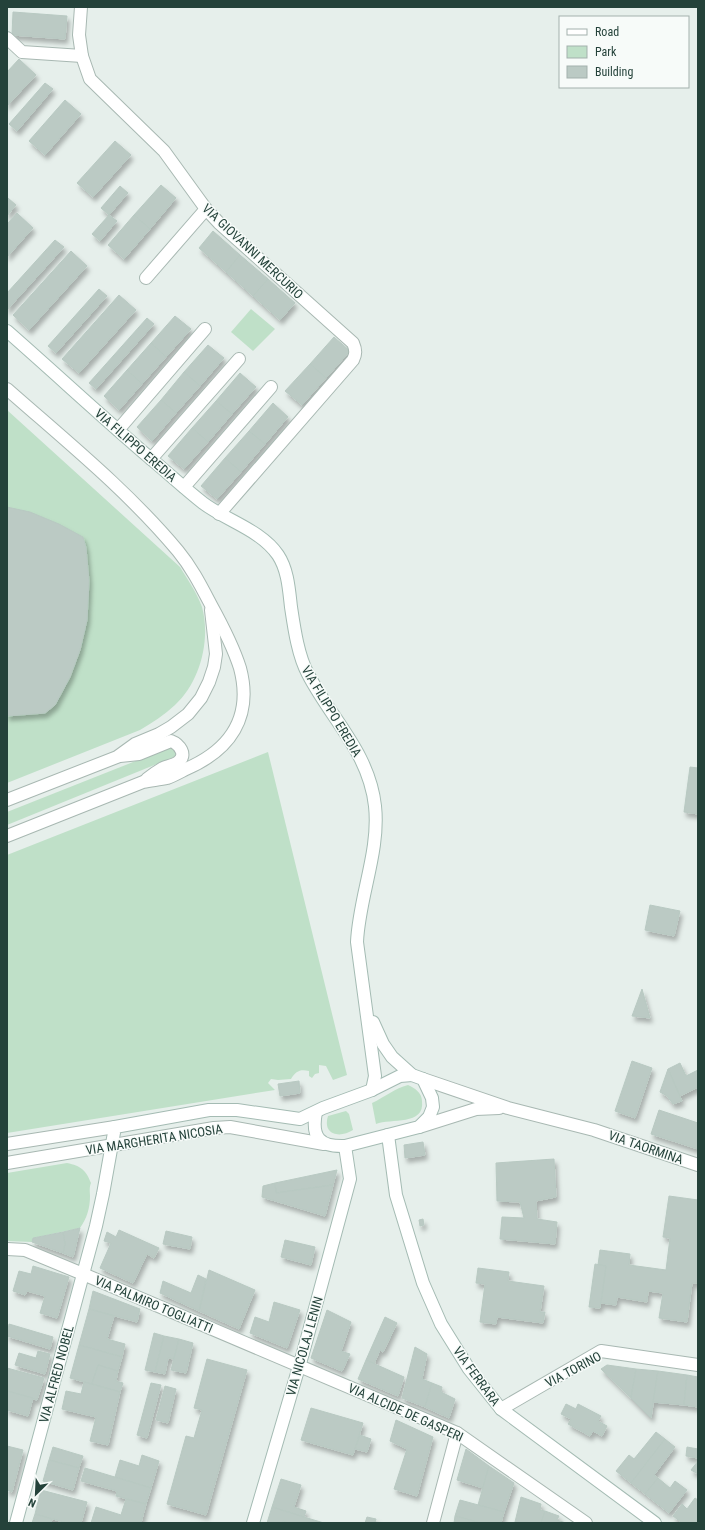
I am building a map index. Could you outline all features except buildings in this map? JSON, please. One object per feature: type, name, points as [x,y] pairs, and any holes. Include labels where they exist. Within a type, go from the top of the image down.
[{"type":"street","name":"VIA GIOVANNI MERCURIO","points":[[81,7],[79,35],[82,56],[90,79],[121,111],[164,151],[206,209],[353,343],[356,351],[356,355],[353,360],[219,514]]},
{"type":"street","points":[[7,38],[22,52],[82,56]]},
{"type":"street","points":[[146,278],[206,209]]},
{"type":"street","points":[[118,430],[205,329]]},
{"type":"street","name":"VIA FILIPPO EREDIA","points":[[7,331],[204,504],[255,534],[270,546],[283,564],[287,578],[293,626],[302,660],[311,679],[356,750],[365,768],[372,790],[375,808],[375,827],[372,852],[358,923],[357,942],[366,1003]]},
{"type":"street","points":[[151,459],[239,359]]},
{"type":"street","points":[[184,487],[271,387]]},
{"type":"street","points":[[7,389],[112,482],[142,511],[179,552],[192,569],[226,631],[240,668],[243,696],[239,722],[233,733],[225,744],[199,764],[166,778],[143,782],[7,836]]},
{"type":"street","points":[[117,757],[135,744],[159,734],[171,727],[188,714],[200,698],[209,682],[216,654],[210,602]]},
{"type":"street","points":[[7,800],[117,757],[139,754],[171,741],[177,743],[182,752],[182,758],[178,762],[162,769],[143,782]]},
{"type":"street","points":[[366,1003],[377,1032],[392,1057],[428,1088],[432,1098],[433,1107],[429,1117],[420,1127]]},
{"type":"street","points":[[366,1003],[375,1076],[372,1090]]},
{"type":"street","name":"VIA MARGHERITA NICOSIA","points":[[7,1144],[215,1109],[237,1110],[300,1119],[323,1108],[372,1090],[400,1076],[417,1077]]},
{"type":"street","points":[[417,1077],[508,1108]]},
{"type":"street","name":"VIA MARGHERITA NICOSIA","points":[[7,1162],[214,1128],[230,1127],[334,1146],[345,1146],[420,1127],[476,1109],[508,1108]]},
{"type":"street","name":"VIA TAORMINA","points":[[508,1108],[594,1130],[698,1165]]},
{"type":"street","points":[[316,1112],[314,1124],[317,1136],[324,1144]]},
{"type":"street","name":"VIA ALFRED NOBEL","points":[[16,1523],[96,1226],[115,1127]]},
{"type":"street","name":"VIA FERRARA","points":[[388,1135],[396,1195],[423,1283],[441,1324],[469,1369],[501,1409],[655,1523]]},
{"type":"street","name":"VIA NICOLAJ LENIN","points":[[253,1523],[299,1366],[350,1179],[345,1146]]},
{"type":"street","name":"VIA PALMIRO TOGLIATTI","points":[[7,1250],[25,1250],[299,1366]]},
{"type":"street","name":"VIA TORINO","points":[[501,1409],[601,1351],[698,1365]]},
{"type":"street","name":"VIA ALCIDE DE GASPERI","points":[[299,1366],[457,1432],[581,1521]]},
{"type":"street","points":[[433,1523],[457,1432]]},
{"type":"green space","points":[[251,309],[275,329],[253,351],[231,332]]},
{"type":"green space","points":[[7,410],[180,567],[202,607],[205,633],[201,660],[191,685],[184,696],[175,705],[153,722],[140,730],[7,783]]},
{"type":"green space","points":[[171,747],[175,749],[177,753],[174,757],[7,825],[7,812]]},
{"type":"green space","points":[[268,752],[347,1075],[333,1080],[326,1066],[319,1065],[319,1073],[315,1074],[312,1078],[309,1076],[309,1071],[303,1070],[298,1071],[291,1079],[271,1079],[268,1083],[275,1090],[7,1133],[7,855]]},
{"type":"green space","points":[[408,1085],[416,1089],[422,1098],[422,1109],[418,1114],[413,1118],[406,1120],[376,1124],[372,1103],[399,1088]]},
{"type":"green space","points":[[346,1111],[349,1114],[353,1130],[348,1133],[334,1134],[328,1128],[328,1116]]},
{"type":"green space","points":[[67,1163],[82,1169],[91,1183],[89,1209],[80,1228],[33,1238],[32,1242],[7,1241],[7,1173]]}]
